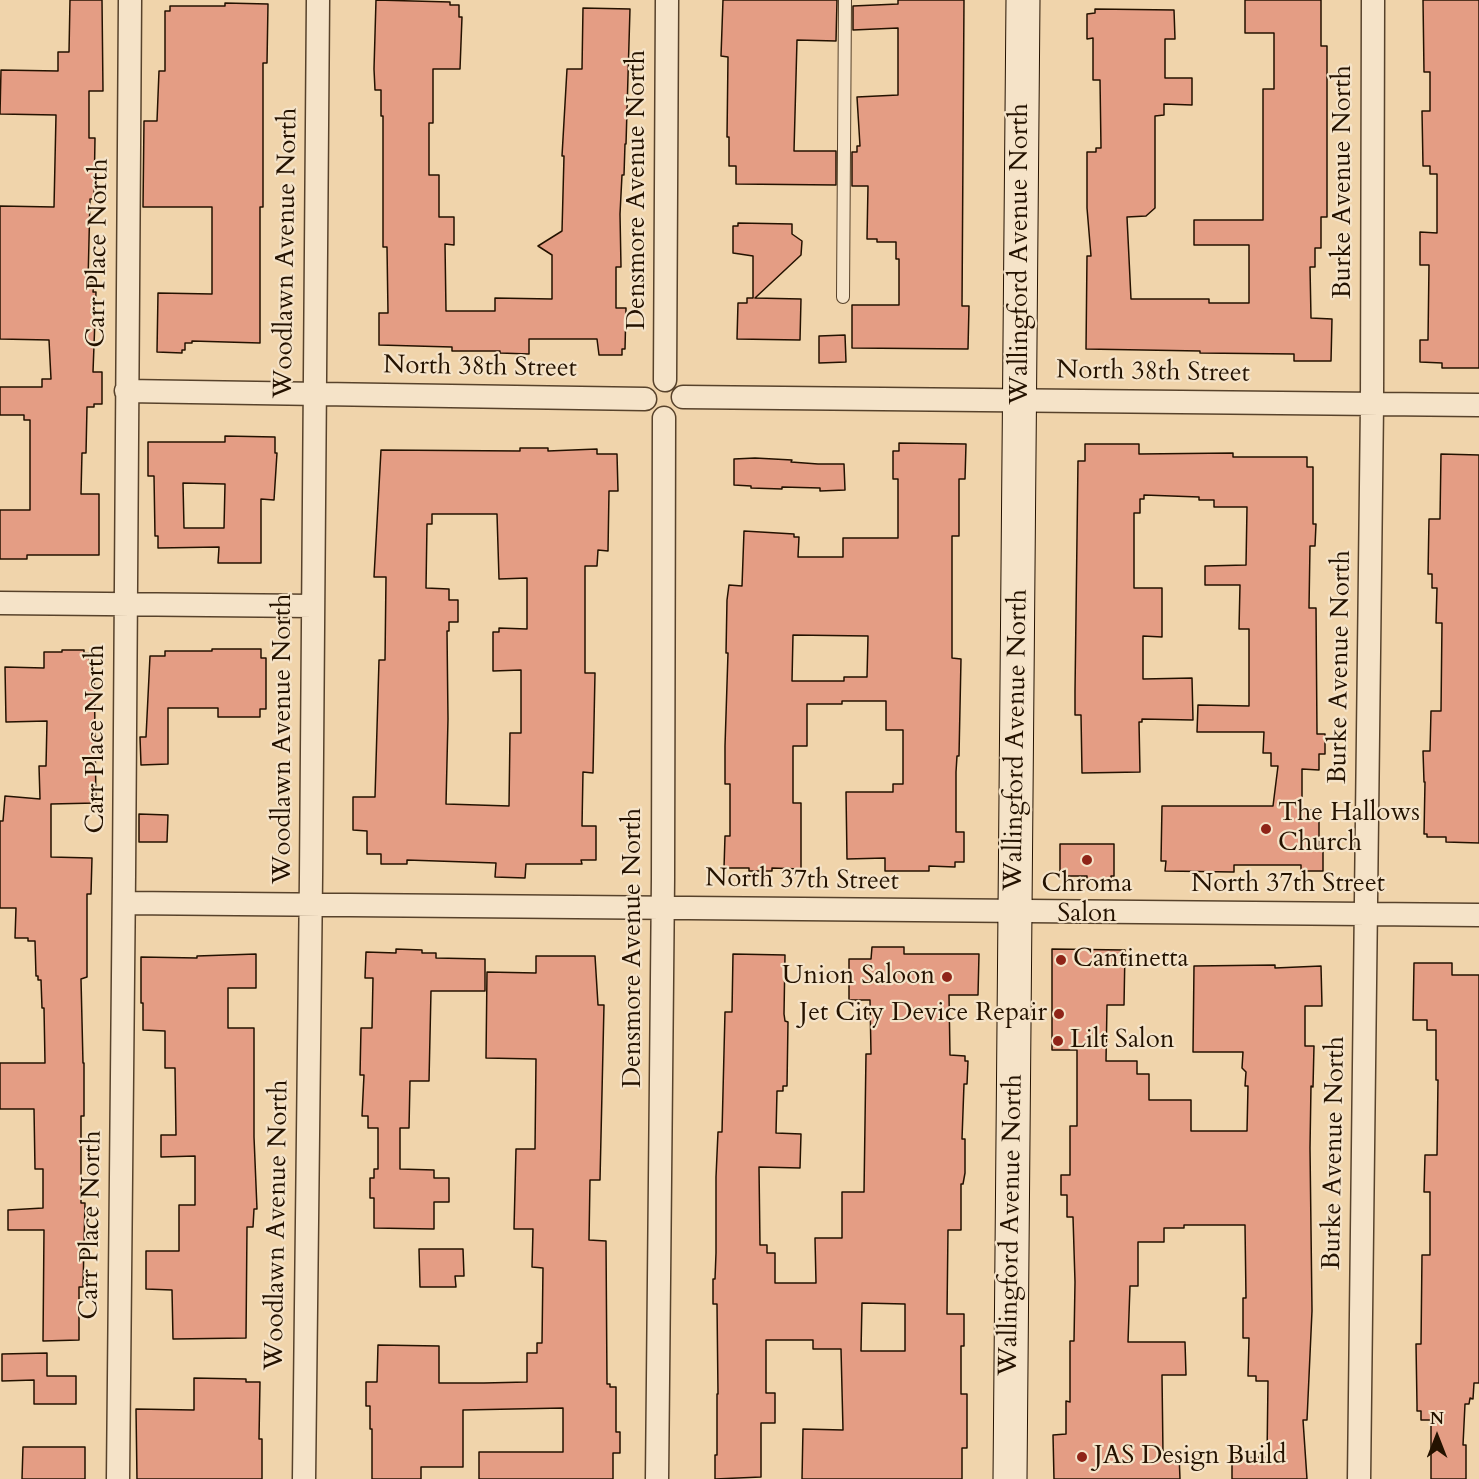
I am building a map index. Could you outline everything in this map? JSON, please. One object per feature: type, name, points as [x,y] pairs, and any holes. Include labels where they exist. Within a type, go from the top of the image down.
[{"type":"street","name":"Carr Place North","points":[[118,1479],[130,0]]},
{"type":"street","name":"Woodlawn Avenue North","points":[[304,1479],[318,0]]},
{"type":"street","name":"Densmore Avenue North","points":[[665,380],[667,0]]},
{"type":"street","name":"Wallingford Avenue North","points":[[1010,1479],[1023,0]]},
{"type":"street","name":"Burke Avenue North","points":[[1359,1479],[1372,404],[1372,0]]},
{"type":"street","points":[[665,380],[680,388],[683,398],[678,412],[664,418],[650,412],[645,399],[651,385],[665,380]]},
{"type":"street","name":"North 38th Street","points":[[126,391],[645,399]]},
{"type":"street","name":"North 38th Street","points":[[683,398],[1479,405]]},
{"type":"street","name":"Densmore Avenue North","points":[[657,1479],[663,908],[664,418]]},
{"type":"street","points":[[0,603],[313,606]]},
{"type":"street","name":"North 37th Street","points":[[124,903],[1479,915]]},
{"type":"lane","points":[[843,297],[845,0]]},
{"type":"building","points":[[70,0],[102,0],[103,91],[89,91],[89,138],[95,138],[94,199],[90,199],[88,282],[94,282],[93,292],[96,292],[93,372],[102,372],[102,404],[87,407],[86,453],[82,453],[81,494],[99,494],[99,555],[27,555],[27,559],[0,559],[0,510],[30,510],[30,420],[24,420],[24,415],[0,415],[0,387],[42,387],[42,379],[51,379],[49,340],[0,339],[0,206],[54,207],[56,115],[0,114],[1,70],[58,71],[58,52],[69,52]]},
{"type":"building","points":[[376,0],[450,2],[450,5],[459,5],[459,17],[462,17],[460,69],[433,69],[433,123],[429,123],[429,175],[439,175],[439,217],[454,217],[454,245],[445,244],[446,311],[495,311],[495,298],[552,299],[552,255],[538,246],[562,231],[564,156],[562,156],[567,69],[582,69],[583,8],[630,9],[626,144],[620,214],[621,267],[616,267],[616,308],[626,308],[625,349],[622,349],[622,355],[599,355],[597,339],[529,339],[529,354],[500,353],[500,351],[452,351],[452,347],[379,345],[379,313],[388,313],[387,247],[383,247],[383,116],[381,116],[381,90],[375,90],[374,69]]},
{"type":"building","points":[[723,0],[837,0],[836,41],[797,40],[794,151],[836,151],[836,185],[736,184],[736,166],[729,166],[729,137],[727,137],[728,57],[721,56]]},
{"type":"building","points":[[898,0],[964,0],[962,306],[969,306],[968,349],[852,348],[852,305],[899,305],[899,259],[896,259],[896,242],[877,242],[877,239],[867,239],[868,186],[852,186],[852,152],[857,152],[857,146],[860,146],[857,97],[898,95],[898,28],[853,30],[853,6],[898,4]]},
{"type":"building","points":[[1245,0],[1321,0],[1321,46],[1327,46],[1327,217],[1321,217],[1321,248],[1315,248],[1315,267],[1310,267],[1311,318],[1332,319],[1331,361],[1294,361],[1294,354],[1086,349],[1087,256],[1091,256],[1087,208],[1087,152],[1096,152],[1096,148],[1101,148],[1100,80],[1093,80],[1093,38],[1087,39],[1087,14],[1095,13],[1095,9],[1174,10],[1175,39],[1165,39],[1165,78],[1192,78],[1192,105],[1164,104],[1164,115],[1155,116],[1155,208],[1146,216],[1127,217],[1131,299],[1209,299],[1209,303],[1249,303],[1249,245],[1194,245],[1194,220],[1263,220],[1263,89],[1274,89],[1274,33],[1245,33]]},
{"type":"building","points":[[1423,0],[1479,0],[1479,368],[1442,368],[1442,363],[1420,362],[1420,340],[1428,340],[1429,265],[1420,265],[1420,232],[1437,233],[1437,174],[1430,174],[1430,166],[1423,166],[1422,111],[1430,111],[1430,72],[1424,72]]},
{"type":"building","points":[[225,3],[268,4],[267,63],[263,63],[260,343],[192,341],[192,343],[185,343],[185,350],[182,350],[182,353],[157,352],[158,293],[212,294],[212,207],[143,207],[144,121],[157,121],[159,71],[165,71],[165,11],[170,11],[170,6],[225,6]]},
{"type":"building","points":[[738,223],[792,224],[792,234],[802,241],[801,255],[755,298],[801,299],[800,340],[737,339],[738,303],[747,303],[747,298],[753,298],[753,256],[733,253],[733,226],[738,226]]},
{"type":"building","points":[[845,335],[846,362],[819,363],[819,336]]},
{"type":"building","points":[[225,436],[275,437],[275,453],[277,453],[274,500],[261,499],[261,563],[218,563],[219,547],[158,548],[158,536],[155,536],[154,476],[148,476],[148,442],[225,442]],"holes":[[[183,483],[225,484],[224,528],[184,528]]]},
{"type":"building","points":[[899,443],[966,444],[965,479],[959,479],[959,536],[952,536],[952,658],[961,659],[956,832],[964,832],[964,862],[955,862],[955,867],[929,866],[929,871],[885,871],[885,858],[847,859],[846,792],[893,792],[893,784],[903,784],[903,730],[886,730],[886,701],[842,701],[842,704],[807,704],[807,746],[793,746],[793,803],[801,803],[801,869],[772,868],[772,871],[749,871],[749,868],[724,868],[725,836],[730,836],[730,784],[725,784],[727,600],[729,585],[742,586],[744,531],[794,534],[794,537],[799,537],[798,557],[843,557],[843,538],[898,538],[898,479],[893,479],[893,451],[899,451]],"holes":[[[793,635],[868,636],[867,677],[844,677],[844,681],[792,681]]]},
{"type":"building","points":[[1085,444],[1139,444],[1139,454],[1233,453],[1233,457],[1307,457],[1307,467],[1313,467],[1313,524],[1316,524],[1315,546],[1310,546],[1309,608],[1316,608],[1317,734],[1325,734],[1325,754],[1319,754],[1319,770],[1302,769],[1302,810],[1319,810],[1319,848],[1323,848],[1323,871],[1301,871],[1301,865],[1234,865],[1234,872],[1165,871],[1166,861],[1161,861],[1162,806],[1273,806],[1278,766],[1271,766],[1271,753],[1263,753],[1264,732],[1197,732],[1198,705],[1249,706],[1249,629],[1239,629],[1240,585],[1205,585],[1205,566],[1246,565],[1247,507],[1214,507],[1214,500],[1199,500],[1199,497],[1144,495],[1144,499],[1140,499],[1140,513],[1134,513],[1134,588],[1162,588],[1162,637],[1143,636],[1143,679],[1192,678],[1193,720],[1142,719],[1142,722],[1139,722],[1140,772],[1082,773],[1081,715],[1075,715],[1075,691],[1078,461],[1085,461]]},
{"type":"building","points":[[520,448],[548,448],[548,451],[597,449],[597,454],[617,454],[618,491],[609,491],[608,551],[598,550],[597,566],[585,566],[585,673],[595,673],[593,773],[583,772],[582,826],[596,826],[596,860],[581,860],[582,864],[526,864],[525,878],[495,877],[496,863],[407,860],[407,864],[381,864],[381,854],[367,854],[367,831],[353,830],[353,797],[375,797],[379,660],[385,660],[386,577],[374,577],[381,450],[520,451]],"holes":[[[432,514],[497,514],[499,579],[527,578],[527,629],[499,628],[499,632],[493,632],[493,671],[521,670],[521,733],[510,733],[509,806],[446,804],[447,631],[449,631],[449,622],[458,622],[458,600],[449,600],[449,589],[426,588],[427,524],[432,524]]]},
{"type":"building","points":[[1441,454],[1479,455],[1479,843],[1446,842],[1446,837],[1427,837],[1427,834],[1424,834],[1423,751],[1430,751],[1431,711],[1441,711],[1442,623],[1436,623],[1437,588],[1432,588],[1432,574],[1428,574],[1429,519],[1440,519]]},
{"type":"building","points":[[755,458],[844,464],[845,490],[751,488],[751,486],[734,485],[734,459]]},
{"type":"building","points":[[212,649],[261,649],[261,658],[266,658],[266,709],[260,709],[260,717],[218,717],[218,708],[168,708],[168,764],[141,765],[140,737],[146,737],[150,656],[165,656],[165,651],[212,651]]},
{"type":"building","points":[[62,650],[84,650],[84,653],[89,653],[89,659],[94,659],[96,803],[51,804],[51,857],[92,858],[91,894],[87,894],[87,977],[81,979],[84,1116],[81,1116],[81,1203],[85,1203],[83,1287],[79,1287],[79,1340],[43,1341],[44,1230],[8,1230],[8,1210],[43,1208],[43,1169],[35,1169],[34,1109],[0,1109],[0,1063],[45,1063],[44,1008],[42,1008],[41,980],[38,980],[36,976],[35,941],[28,941],[28,938],[15,938],[16,908],[0,908],[0,821],[3,821],[5,796],[40,799],[39,766],[46,766],[47,721],[6,722],[5,667],[44,668],[44,652],[62,652]]},
{"type":"building","points":[[139,814],[168,815],[167,842],[139,842]]},
{"type":"building","name":"Chroma Salon","points":[[1060,844],[1114,844],[1114,876],[1111,876],[1111,880],[1087,880],[1087,876],[1060,876]]},
{"type":"building","points":[[872,947],[904,947],[904,954],[979,954],[978,995],[949,995],[950,1055],[965,1056],[965,1061],[968,1061],[967,1084],[964,1084],[962,1139],[965,1139],[965,1173],[963,1184],[961,1184],[961,1230],[948,1230],[947,1314],[964,1314],[961,1394],[967,1394],[967,1448],[962,1448],[962,1479],[802,1479],[803,1429],[843,1430],[841,1349],[813,1349],[813,1340],[766,1340],[766,1393],[775,1393],[775,1423],[761,1423],[761,1477],[715,1479],[718,1394],[717,1304],[713,1304],[716,1177],[718,1132],[722,1132],[725,1012],[732,1012],[733,954],[785,955],[784,1014],[785,1021],[788,1022],[787,1086],[783,1086],[783,1091],[777,1091],[776,1133],[801,1134],[800,1168],[759,1167],[760,1245],[767,1245],[767,1253],[775,1253],[775,1283],[816,1283],[815,1238],[842,1238],[842,1192],[864,1192],[866,1054],[871,1054],[870,1000],[849,1000],[849,959],[871,959]],"holes":[[[862,1303],[905,1304],[905,1351],[861,1351]]]},
{"type":"building","points":[[396,949],[436,953],[436,958],[485,959],[485,991],[431,991],[429,1081],[410,1081],[409,1128],[400,1128],[400,1169],[434,1170],[434,1178],[449,1178],[449,1202],[434,1202],[434,1229],[374,1228],[374,1198],[370,1198],[370,1178],[374,1178],[374,1169],[378,1169],[378,1128],[368,1128],[368,1116],[362,1116],[364,1075],[360,1075],[361,1028],[372,1028],[373,978],[365,978],[366,952],[396,953]]},
{"type":"building","points":[[1052,949],[1125,950],[1124,1005],[1107,1005],[1106,1061],[1137,1061],[1137,1074],[1149,1074],[1149,1100],[1191,1100],[1191,1131],[1247,1131],[1248,1086],[1245,1086],[1246,1072],[1242,1068],[1243,1052],[1193,1052],[1194,966],[1275,965],[1275,968],[1321,966],[1322,1006],[1305,1006],[1305,1046],[1314,1046],[1310,1148],[1312,1311],[1307,1420],[1303,1420],[1307,1479],[1232,1479],[1232,1458],[1267,1457],[1268,1381],[1256,1381],[1256,1376],[1248,1376],[1249,1338],[1243,1338],[1243,1298],[1246,1298],[1245,1225],[1184,1225],[1184,1228],[1164,1228],[1164,1242],[1138,1242],[1138,1286],[1130,1286],[1128,1342],[1185,1342],[1186,1375],[1162,1375],[1163,1454],[1179,1454],[1180,1479],[1054,1479],[1053,1435],[1066,1434],[1066,1401],[1070,1402],[1070,1341],[1074,1341],[1073,1217],[1067,1217],[1067,1195],[1061,1195],[1061,1175],[1070,1175],[1070,1126],[1077,1126],[1077,1050],[1052,1050]]},
{"type":"building","points":[[256,954],[256,988],[228,988],[228,1028],[254,1028],[254,1137],[257,1209],[254,1209],[253,1227],[247,1227],[246,1338],[173,1339],[172,1290],[146,1289],[146,1251],[179,1251],[179,1205],[195,1205],[195,1156],[161,1157],[161,1135],[176,1135],[175,1068],[165,1068],[165,1031],[143,1030],[141,957],[197,958],[197,956]]},
{"type":"building","points":[[536,956],[595,956],[598,1005],[604,1005],[600,1180],[590,1180],[589,1240],[606,1241],[607,1384],[610,1384],[610,1387],[616,1387],[616,1432],[620,1432],[620,1453],[613,1453],[613,1479],[479,1479],[479,1452],[563,1452],[563,1408],[463,1410],[463,1467],[421,1467],[421,1479],[372,1479],[372,1429],[370,1429],[370,1406],[366,1406],[366,1382],[377,1382],[378,1345],[439,1346],[439,1383],[484,1383],[527,1382],[527,1353],[537,1353],[537,1343],[542,1343],[543,1268],[532,1267],[533,1229],[514,1229],[516,1149],[535,1149],[536,1059],[486,1058],[487,972],[536,973]]},
{"type":"building","points":[[1414,963],[1452,963],[1452,975],[1479,975],[1479,1383],[1474,1383],[1473,1399],[1470,1398],[1469,1404],[1465,1404],[1463,1445],[1466,1445],[1466,1479],[1431,1479],[1431,1420],[1421,1420],[1421,1411],[1417,1411],[1416,1344],[1421,1344],[1422,1255],[1430,1255],[1430,1192],[1424,1192],[1425,1155],[1437,1155],[1438,1080],[1436,1080],[1436,1030],[1427,1030],[1427,1020],[1413,1020]]},
{"type":"building","points":[[419,1249],[463,1249],[464,1276],[455,1276],[456,1287],[420,1287]]},
{"type":"building","points":[[47,1353],[47,1376],[76,1376],[76,1404],[34,1404],[34,1380],[2,1381],[2,1354]]},
{"type":"building","points":[[194,1378],[246,1379],[246,1382],[260,1382],[259,1439],[262,1439],[262,1479],[137,1479],[136,1409],[194,1410]]},
{"type":"building","points":[[23,1447],[85,1447],[85,1479],[22,1479]]},
{"type":"place","name":"The Hallows Church","points":[[1266,829]]},
{"type":"place","name":"Chroma Salon","points":[[1087,860]]},
{"type":"place","name":"Cantinetta","points":[[1061,960]]},
{"type":"place","name":"Union Saloon","points":[[947,977]]},
{"type":"place","name":"Jet City Device Repair","points":[[1059,1014]]},
{"type":"place","name":"Lilt Salon","points":[[1058,1041]]},
{"type":"place","name":"JAS Design Build","points":[[1082,1457]]}]
